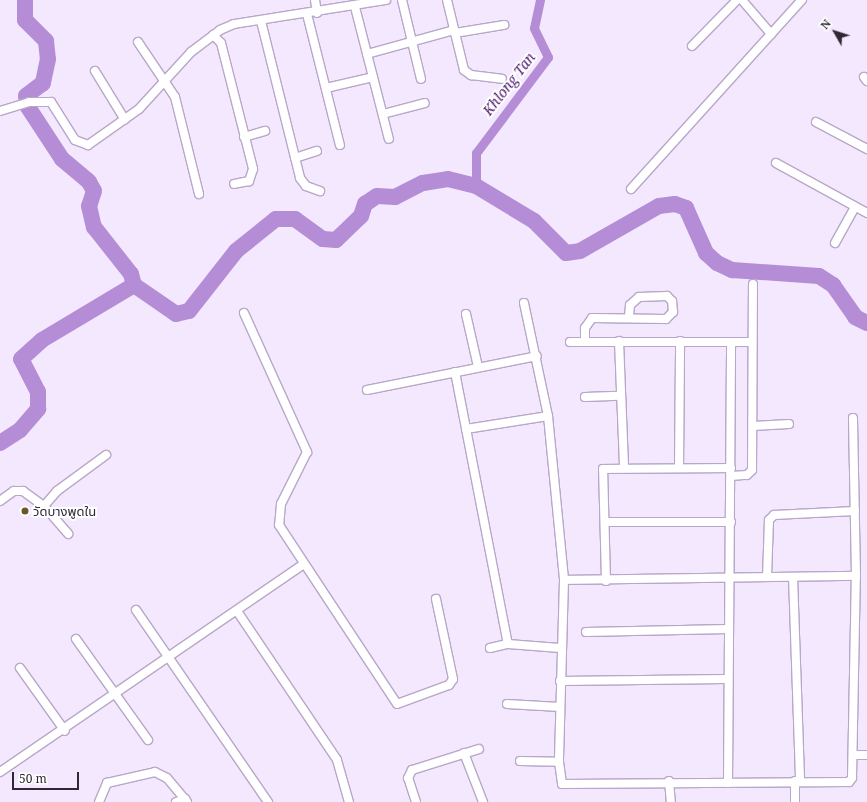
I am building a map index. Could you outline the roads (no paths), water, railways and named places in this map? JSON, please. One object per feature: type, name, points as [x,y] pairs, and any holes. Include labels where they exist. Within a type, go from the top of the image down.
[{"type":"street","points":[[315,0],[317,12]]},
{"type":"street","points":[[0,111],[29,102],[47,100],[55,105],[75,140],[83,145],[93,143],[125,120],[213,34],[234,24],[307,14],[386,0]]},
{"type":"street","points":[[402,0],[421,79]]},
{"type":"street","points":[[447,0],[465,72],[502,79]]},
{"type":"street","points":[[692,46],[737,0]]},
{"type":"street","points":[[742,0],[771,34]]},
{"type":"street","points":[[631,189],[802,0]]},
{"type":"street","points":[[359,4],[367,54],[389,139]]},
{"type":"street","points":[[307,14],[340,145]]},
{"type":"street","points":[[261,21],[302,182],[320,191]]},
{"type":"street","points":[[367,54],[454,32],[504,24]]},
{"type":"street","points":[[213,34],[220,43],[253,173],[249,181],[234,184]]},
{"type":"street","points":[[138,42],[178,105],[199,194]]},
{"type":"street","points":[[95,70],[125,120]]},
{"type":"street","points":[[326,88],[373,77]]},
{"type":"street","points":[[383,114],[425,103]]},
{"type":"street","points":[[816,122],[867,149]]},
{"type":"street","points":[[244,137],[265,131]]},
{"type":"street","points":[[295,158],[317,151]]},
{"type":"street","points":[[776,163],[867,213]]},
{"type":"street","points":[[835,243],[855,206]]},
{"type":"street","points":[[606,581],[603,469],[680,468],[731,472],[747,475],[752,470],[753,426],[750,342],[753,284]]},
{"type":"street","points":[[585,341],[585,328],[592,318],[669,318],[673,312],[672,301],[667,296],[640,297],[630,305],[629,317]]},
{"type":"street","points":[[524,303],[537,356],[548,416],[564,580],[560,648],[559,762],[562,784],[669,781],[728,783],[798,781],[848,782],[853,774],[856,576],[856,511],[853,418]]},
{"type":"street","points":[[244,313],[306,448],[307,455],[281,504],[279,520],[283,534],[397,704],[449,685],[453,679],[436,598]]},
{"type":"street","points":[[466,314],[478,367]]},
{"type":"street","points":[[680,341],[680,468]]},
{"type":"street","points":[[570,342],[750,342]]},
{"type":"street","points":[[619,342],[619,396],[624,468]]},
{"type":"street","points":[[728,783],[726,679],[731,522],[730,343]]},
{"type":"street","points":[[367,390],[537,356]]},
{"type":"street","points":[[455,372],[508,644]]},
{"type":"street","points":[[585,397],[619,396]]},
{"type":"street","points":[[466,429],[548,416]]},
{"type":"street","points":[[753,426],[788,424]]},
{"type":"street","points":[[44,506],[57,491],[106,455]]},
{"type":"street","points":[[0,501],[18,490],[44,506],[68,534]]},
{"type":"street","points":[[767,577],[769,520],[774,515],[856,511]]},
{"type":"street","points":[[605,522],[731,522]]},
{"type":"street","points":[[0,772],[65,731],[304,564]]},
{"type":"street","points":[[564,580],[606,581],[856,576]]},
{"type":"street","points":[[793,577],[798,781],[795,802]]},
{"type":"street","points":[[136,610],[168,659],[268,802]]},
{"type":"street","points":[[237,611],[337,760],[349,802]]},
{"type":"street","points":[[586,632],[728,629]]},
{"type":"street","points":[[76,639],[148,740]]},
{"type":"street","points":[[490,648],[508,644],[560,648]]},
{"type":"street","points":[[20,668],[65,731]]},
{"type":"street","points":[[560,681],[726,679]]},
{"type":"street","points":[[506,704],[560,707]]},
{"type":"street","points":[[416,802],[408,778],[412,770],[479,749]]},
{"type":"street","points":[[464,753],[483,802]]},
{"type":"street","points":[[853,755],[867,755]]},
{"type":"street","points":[[520,761],[559,762]]},
{"type":"street","points":[[99,802],[99,795],[107,783],[155,772],[167,778],[186,801]]},
{"type":"street","points":[[669,781],[671,802]]},
{"type":"street","points":[[176,802],[186,801]]},
{"type":"waterway","points":[[25,0],[25,20],[46,41],[48,59],[43,83],[26,96],[28,107],[62,159],[89,182],[94,191],[89,206],[94,227],[131,274],[134,285]]},
{"type":"waterway","name":"Khlong Tan","points":[[476,186],[476,153],[548,57],[534,28],[540,0]]},
{"type":"waterway","points":[[0,443],[20,430],[38,409],[38,392],[21,359],[42,340],[134,285],[176,314],[189,311],[236,251],[276,219],[295,219],[323,239],[336,240],[361,216],[365,204],[377,196],[395,197],[423,183],[448,179],[476,186],[534,221],[566,253],[580,251],[659,206],[675,204],[686,208],[706,253],[717,263],[732,270],[819,276],[833,285],[855,317],[867,323]]},
{"type":"place","name":"วัดบางพูดใน","points":[[25,511]]}]
